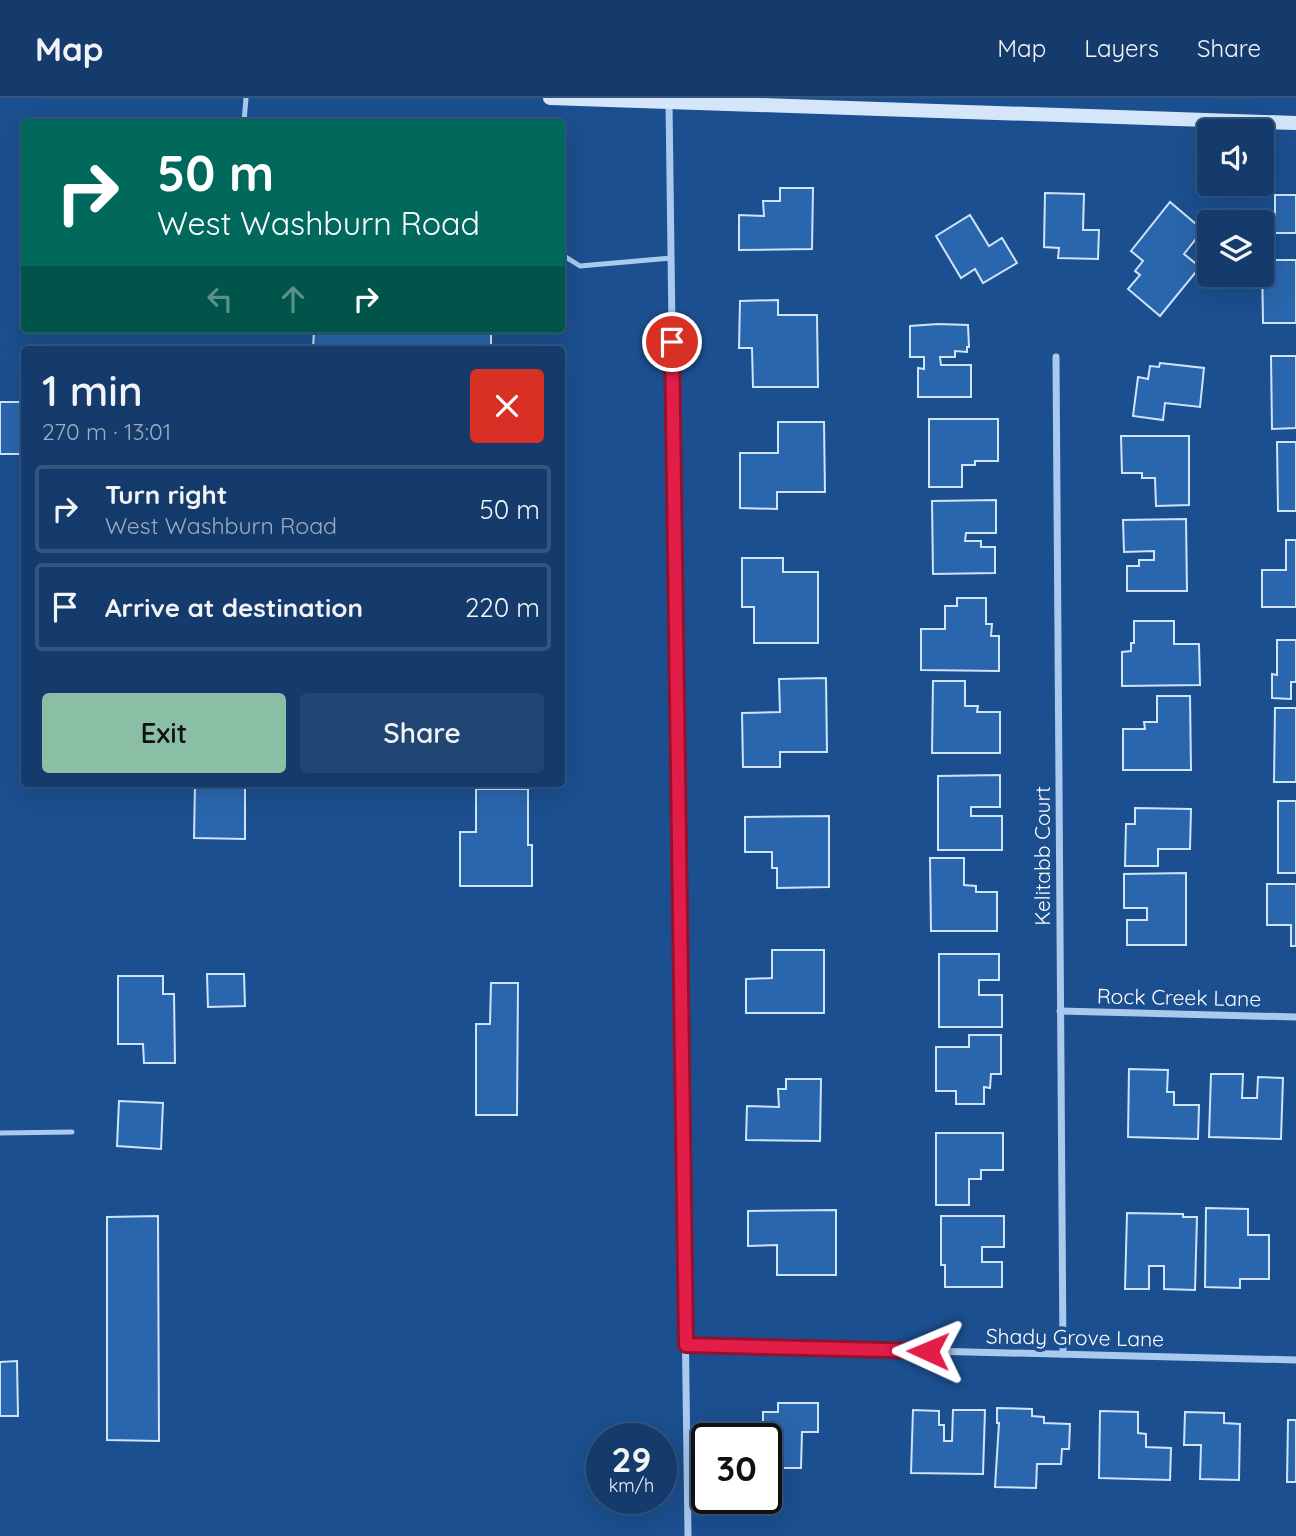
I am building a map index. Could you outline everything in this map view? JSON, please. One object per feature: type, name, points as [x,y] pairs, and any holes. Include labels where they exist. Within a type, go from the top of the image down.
[{"type":"main road","points":[[550,98],[1296,123]]},
{"type":"street","points":[[669,101],[688,1536]]},
{"type":"street","name":"Kelitabb Court","points":[[1056,357],[1063,1354]]},
{"type":"street","name":"Rock Creek Lane","points":[[1060,1011],[1296,1017]]},
{"type":"street","name":"Shady Grove Lane","points":[[686,1345],[1296,1360]]},
{"type":"lane","points":[[244,119],[246,98]]},
{"type":"lane","points":[[565,257],[580,266],[671,258]]},
{"type":"lane","points":[[0,1133],[72,1132]]},
{"type":"building","points":[[780,188],[813,188],[812,249],[739,250],[739,215],[764,216],[763,201],[780,201]]},
{"type":"building","points":[[1045,193],[1084,194],[1083,230],[1099,230],[1098,259],[1058,258],[1059,248],[1044,247]]},
{"type":"building","points":[[1275,195],[1296,195],[1296,233],[1275,233]]},
{"type":"building","points":[[1170,202],[1197,225],[1197,238],[1184,254],[1197,265],[1197,271],[1160,316],[1128,289],[1140,275],[1135,271],[1143,261],[1131,251]]},
{"type":"building","points":[[970,215],[989,246],[1002,238],[1017,263],[983,283],[975,269],[961,278],[936,236]]},
{"type":"building","points":[[1274,260],[1296,260],[1296,323],[1263,323],[1262,287],[1274,287]]},
{"type":"building","points":[[778,300],[778,315],[817,315],[818,387],[753,387],[752,348],[739,348],[740,301]]},
{"type":"building","points":[[968,325],[967,352],[955,351],[955,357],[940,357],[941,365],[971,365],[971,397],[918,397],[918,368],[924,369],[924,357],[910,357],[910,326]]},
{"type":"building","points":[[314,333],[491,333],[491,346],[313,346]]},
{"type":"building","points":[[1271,356],[1296,356],[1296,428],[1272,429]]},
{"type":"building","points":[[1160,363],[1204,368],[1200,407],[1165,403],[1163,420],[1133,416],[1138,377],[1148,379],[1150,366],[1159,367]]},
{"type":"building","points":[[0,402],[21,402],[21,454],[0,454]]},
{"type":"building","points":[[929,419],[998,419],[998,461],[975,461],[975,465],[962,465],[962,487],[929,487]]},
{"type":"building","points":[[778,422],[824,422],[825,492],[777,492],[777,509],[740,508],[740,453],[778,453]]},
{"type":"building","points":[[1121,436],[1189,436],[1189,505],[1156,506],[1155,478],[1142,478],[1142,473],[1122,473]]},
{"type":"building","points":[[1277,442],[1296,442],[1296,511],[1278,511]]},
{"type":"building","points":[[996,500],[996,533],[966,533],[965,541],[981,541],[981,547],[995,547],[995,573],[933,574],[932,501]]},
{"type":"building","points":[[1186,519],[1187,591],[1127,591],[1127,566],[1139,566],[1139,560],[1154,560],[1154,551],[1124,552],[1123,520]]},
{"type":"building","points":[[1286,540],[1296,540],[1296,607],[1262,607],[1262,570],[1286,570]]},
{"type":"building","points":[[742,558],[783,558],[783,572],[818,572],[818,643],[754,643],[754,607],[742,607]]},
{"type":"building","points":[[957,598],[986,598],[986,624],[992,624],[991,636],[999,636],[999,671],[921,670],[921,629],[945,629],[945,606],[957,606]]},
{"type":"building","points":[[1134,621],[1174,621],[1174,644],[1199,644],[1200,685],[1122,686],[1122,652],[1131,651],[1131,643],[1134,643]]},
{"type":"building","points":[[1277,640],[1296,640],[1296,682],[1291,682],[1291,699],[1272,698],[1272,674],[1277,675]]},
{"type":"building","points":[[826,678],[827,752],[780,752],[780,767],[743,767],[742,713],[780,712],[779,679]]},
{"type":"building","points":[[933,681],[965,681],[965,706],[978,706],[977,712],[1000,712],[1000,753],[932,753]]},
{"type":"building","points":[[1157,696],[1190,696],[1191,770],[1123,770],[1123,729],[1145,729],[1144,722],[1157,722]]},
{"type":"building","points":[[1275,708],[1296,708],[1296,782],[1274,782]]},
{"type":"building","points":[[1000,775],[1000,807],[971,807],[971,816],[1002,816],[1002,850],[938,850],[938,776]]},
{"type":"building","points":[[195,787],[245,787],[245,839],[194,838]]},
{"type":"building","points":[[476,789],[528,789],[528,845],[532,845],[532,886],[460,886],[460,832],[476,832]]},
{"type":"building","points":[[1278,801],[1296,801],[1296,873],[1278,873]]},
{"type":"building","points":[[1135,808],[1191,809],[1190,849],[1158,849],[1158,866],[1125,866],[1126,824],[1135,824]]},
{"type":"building","points":[[829,816],[829,887],[777,888],[777,868],[772,868],[772,852],[745,852],[745,817]]},
{"type":"building","points":[[930,858],[964,858],[964,885],[976,886],[976,892],[997,892],[997,931],[931,931]]},
{"type":"building","points":[[1186,873],[1186,945],[1127,945],[1127,920],[1147,920],[1147,908],[1124,908],[1124,874]]},
{"type":"building","points":[[1267,884],[1296,884],[1296,946],[1291,946],[1291,925],[1267,925]]},
{"type":"building","points":[[772,950],[824,950],[824,1013],[746,1013],[746,979],[772,978]]},
{"type":"building","points":[[939,954],[999,954],[999,980],[979,980],[979,995],[1002,995],[1002,1027],[939,1027]]},
{"type":"building","points":[[207,974],[244,974],[245,1006],[208,1007]]},
{"type":"building","points":[[118,976],[163,976],[163,994],[174,994],[175,1063],[144,1063],[143,1044],[118,1044]]},
{"type":"building","points":[[491,983],[518,983],[517,1115],[476,1115],[476,1024],[490,1024]]},
{"type":"building","points":[[969,1035],[1001,1035],[1001,1074],[991,1074],[990,1088],[984,1087],[984,1104],[956,1104],[956,1091],[936,1091],[936,1047],[969,1047]]},
{"type":"building","points":[[1129,1069],[1168,1070],[1167,1092],[1174,1092],[1174,1105],[1199,1105],[1198,1139],[1128,1137]]},
{"type":"building","points":[[1211,1074],[1243,1074],[1242,1098],[1257,1098],[1258,1077],[1283,1078],[1281,1139],[1209,1137]]},
{"type":"building","points":[[786,1079],[821,1079],[820,1141],[746,1140],[747,1106],[779,1107],[778,1089],[786,1089]]},
{"type":"building","points":[[119,1101],[163,1103],[161,1149],[117,1146]]},
{"type":"building","points":[[936,1133],[1003,1133],[1003,1170],[981,1170],[981,1179],[969,1179],[969,1205],[936,1205]]},
{"type":"building","points":[[1206,1208],[1248,1209],[1248,1235],[1269,1235],[1269,1279],[1240,1279],[1240,1288],[1205,1287]]},
{"type":"building","points":[[836,1210],[836,1275],[777,1275],[777,1245],[748,1246],[748,1211]]},
{"type":"building","points":[[1127,1213],[1183,1214],[1183,1217],[1197,1217],[1195,1290],[1164,1289],[1164,1266],[1149,1266],[1149,1289],[1125,1289]]},
{"type":"building","points":[[158,1216],[159,1441],[107,1440],[107,1217]]},
{"type":"building","points":[[941,1216],[1004,1216],[1004,1247],[982,1247],[982,1262],[1002,1262],[1002,1287],[945,1287],[945,1265],[941,1265]]},
{"type":"building","points":[[17,1361],[18,1416],[0,1416],[0,1362]]},
{"type":"building","points":[[778,1403],[818,1403],[818,1432],[802,1432],[801,1468],[782,1468],[782,1423],[763,1423],[763,1412],[778,1412]]},
{"type":"building","points":[[997,1408],[1032,1409],[1032,1416],[1044,1417],[1044,1423],[1070,1424],[1069,1449],[1062,1449],[1061,1464],[1037,1464],[1036,1488],[995,1487],[999,1423]]},
{"type":"building","points":[[913,1410],[939,1411],[939,1425],[944,1425],[944,1441],[952,1441],[953,1410],[985,1410],[983,1474],[911,1473]]},
{"type":"building","points":[[1100,1411],[1138,1412],[1138,1433],[1146,1434],[1146,1447],[1171,1448],[1170,1480],[1099,1478]]},
{"type":"building","points":[[1185,1412],[1224,1413],[1224,1423],[1240,1424],[1239,1480],[1200,1479],[1201,1445],[1184,1445]]},
{"type":"building","points":[[1288,1420],[1296,1420],[1296,1482],[1287,1482]]},
{"type":"route","points":[[672,342],[686,1345],[928,1351]]}]
